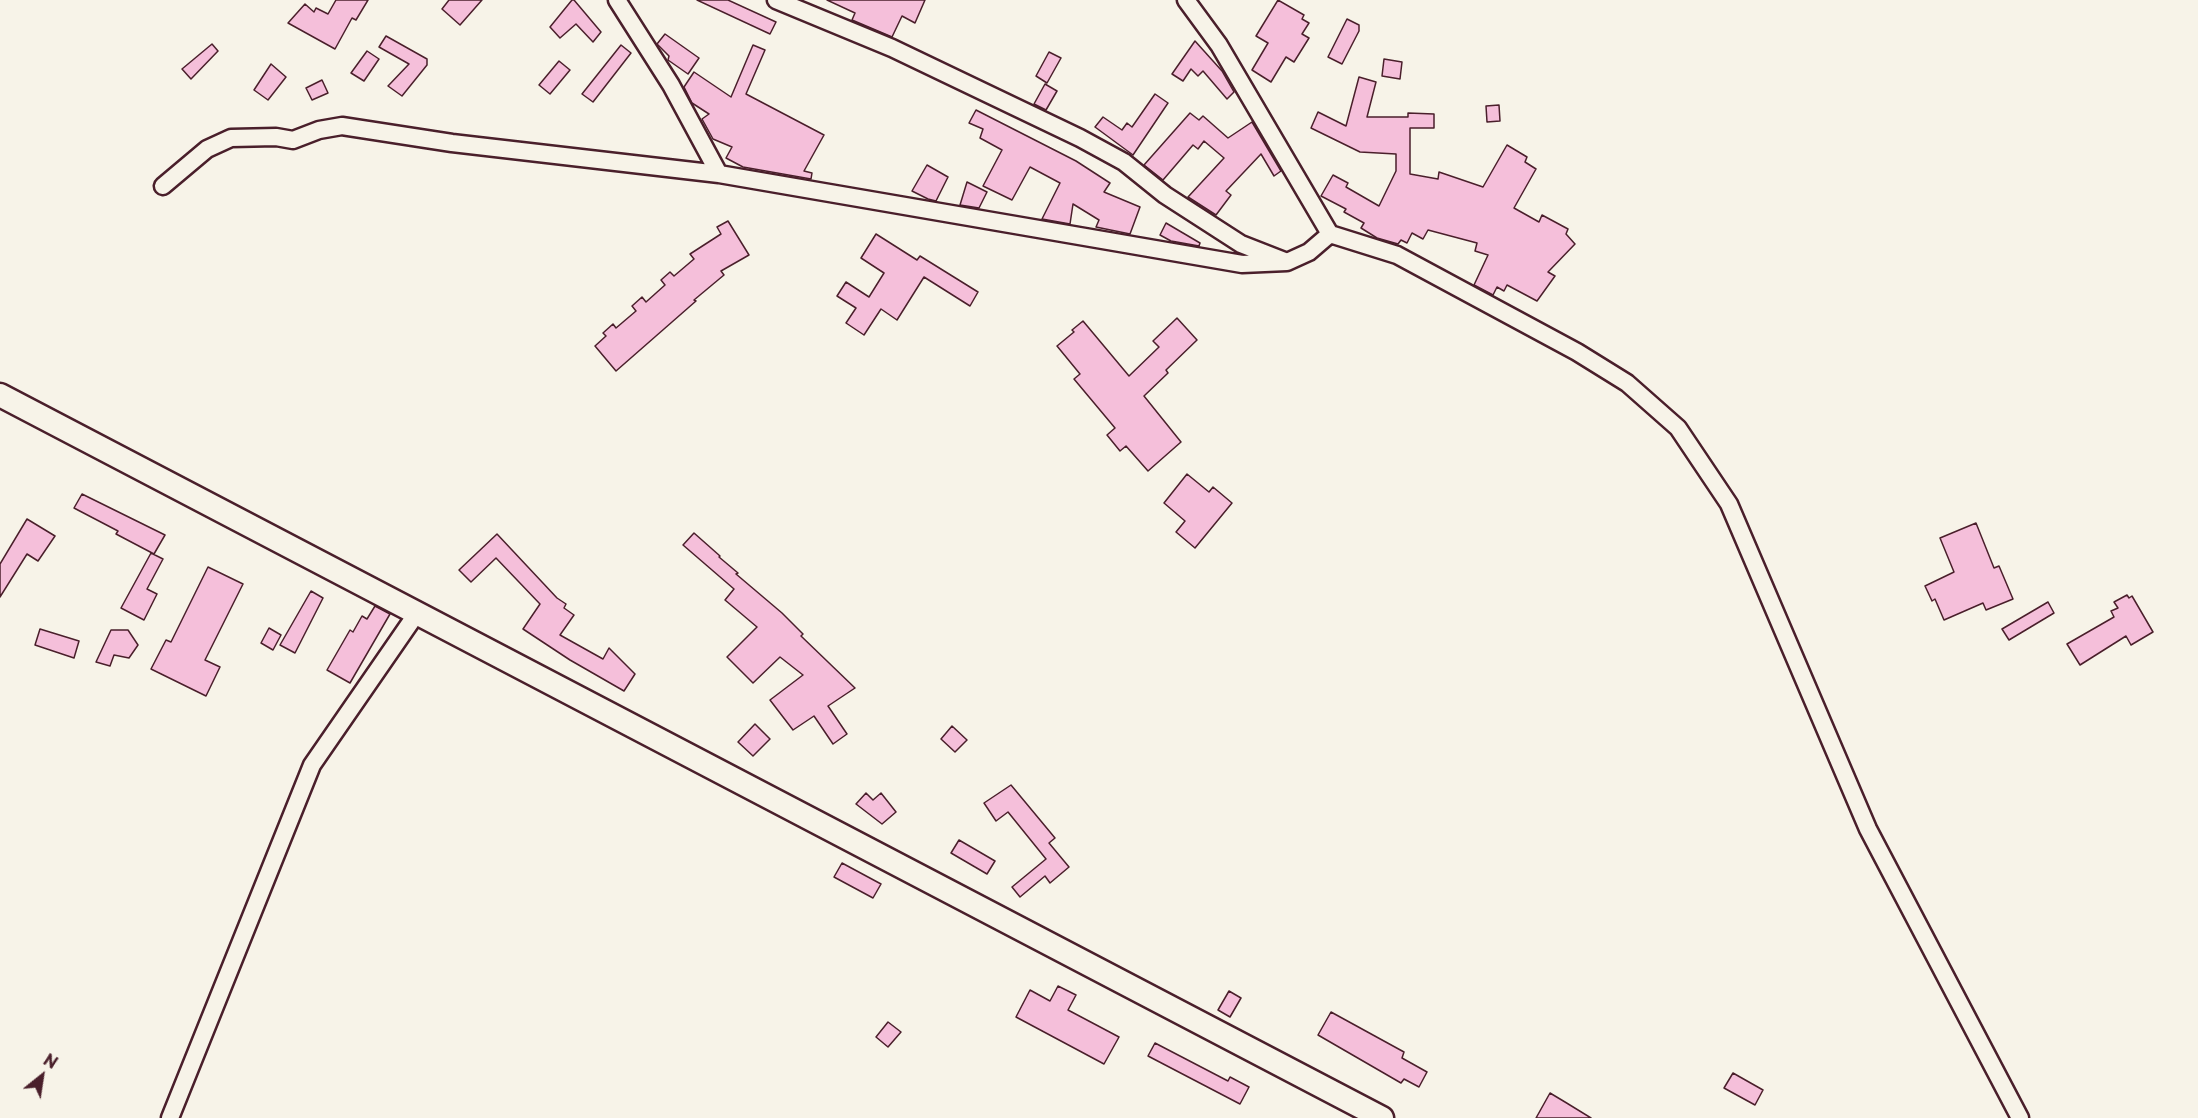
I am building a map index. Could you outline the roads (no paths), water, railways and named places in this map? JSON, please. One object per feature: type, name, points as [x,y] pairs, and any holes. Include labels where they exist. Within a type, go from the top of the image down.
[{"type":"main road","points":[[0,395],[1382,1118]]},
{"type":"street","points":[[617,0],[671,85],[719,174]]},
{"type":"street","points":[[776,0],[892,48],[1080,138],[1124,162],[1165,195],[1241,244],[1287,262]]},
{"type":"street","points":[[1186,0],[1219,45],[1330,234],[1397,255],[1577,352],[1627,383],[1678,428],[1729,504],[1868,829],[2020,1118]]},
{"type":"street","points":[[163,186],[207,149],[231,138],[276,137],[293,140],[319,130],[342,126],[452,143],[719,174],[1242,264],[1287,262],[1309,252],[1330,234]]},
{"type":"street","points":[[170,1118],[312,765],[417,613]]}]
